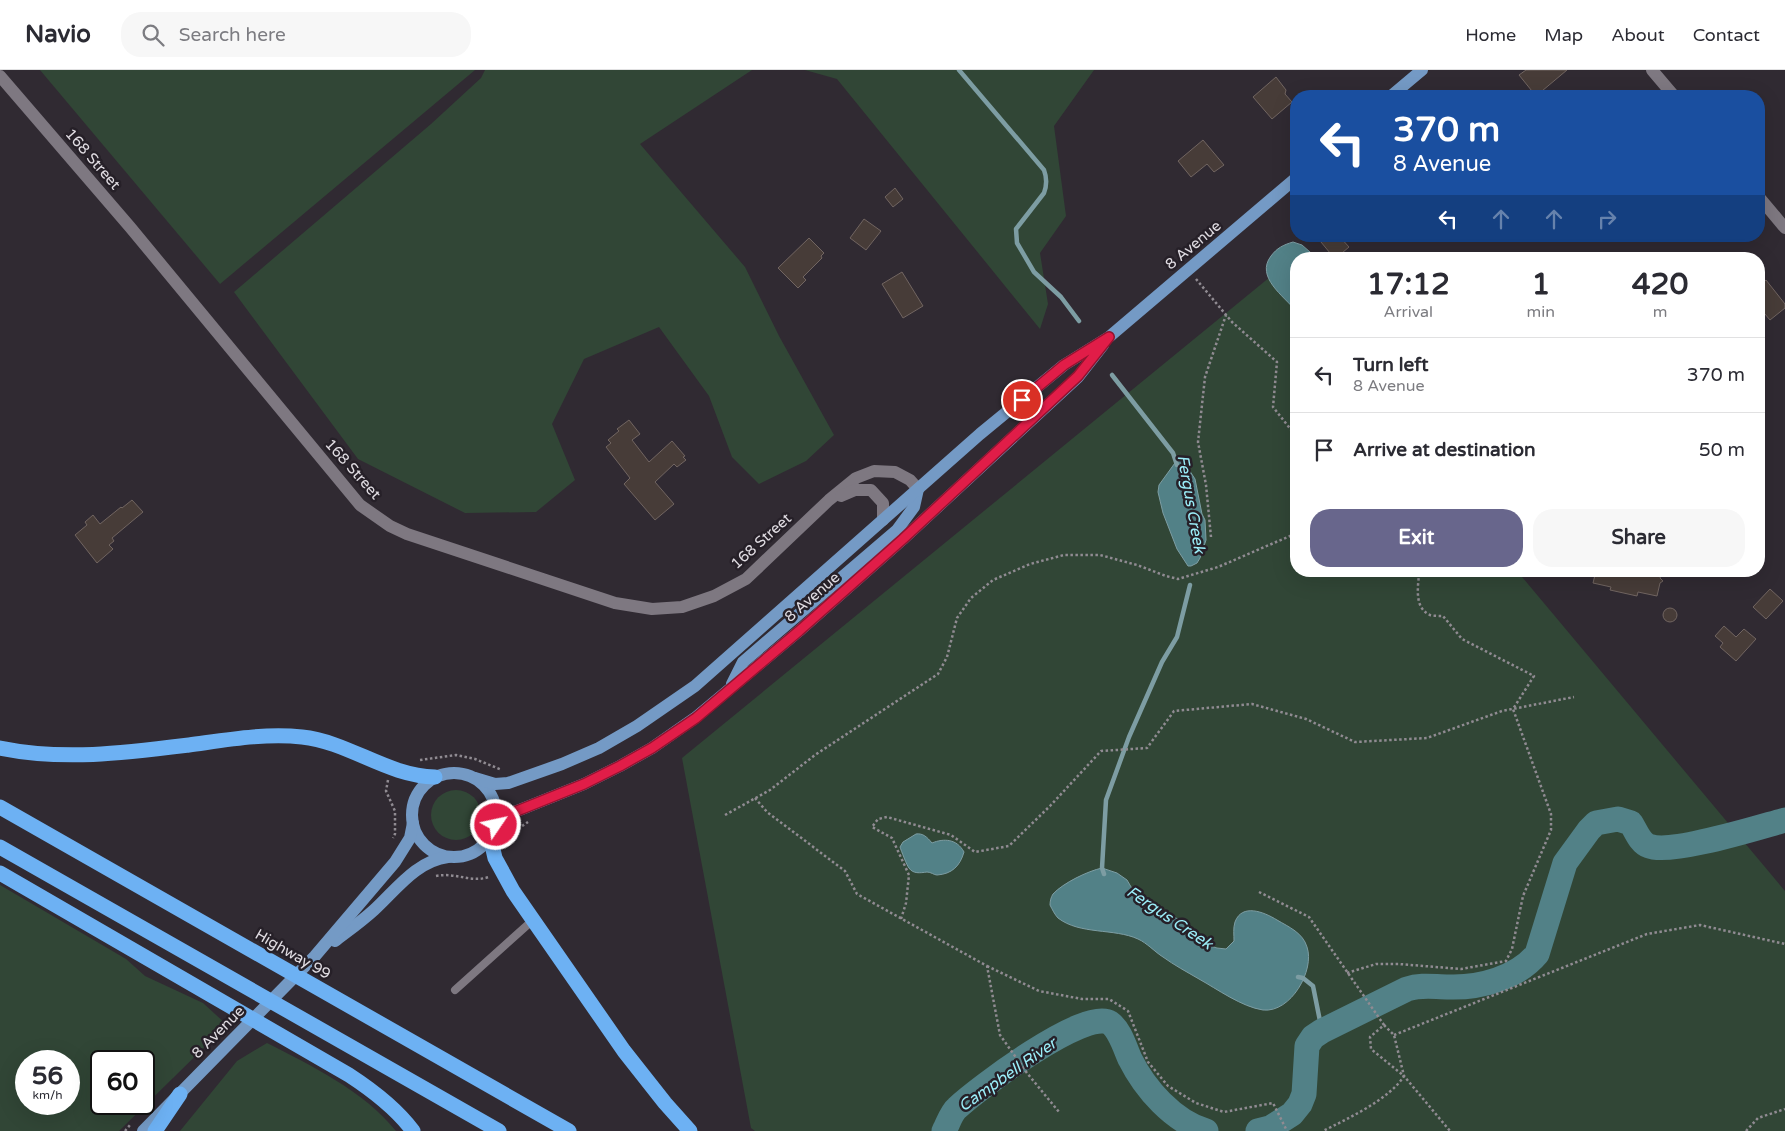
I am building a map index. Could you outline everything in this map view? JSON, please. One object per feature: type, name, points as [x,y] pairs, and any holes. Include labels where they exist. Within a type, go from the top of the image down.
[{"type":"highway","points":[[0,748],[33,754],[94,756],[123,754],[237,738],[302,737],[324,741],[348,749],[397,771],[416,776],[435,777]]},
{"type":"highway","name":"Highway 99","points":[[0,807],[569,1131]]},
{"type":"highway","points":[[494,829],[492,849],[497,864],[533,920],[624,1051],[690,1131]]},
{"type":"highway","points":[[0,847],[499,1131]]},
{"type":"highway","points":[[0,873],[349,1075],[383,1099],[413,1131]]},
{"type":"highway","points":[[155,1131],[180,1094]]},
{"type":"main road","points":[[1398,90],[1422,70]]},
{"type":"main road","points":[[1652,70],[1669,90]]},
{"type":"main road","name":"168 Street","points":[[0,76],[130,227],[360,505],[390,526],[423,540],[614,603],[652,610],[682,607],[714,596],[746,579],[829,500],[856,478],[874,471],[895,472],[910,480],[918,489]]},
{"type":"main road","name":"8 Avenue","points":[[475,778],[495,784],[513,782],[570,761],[599,748],[637,726],[695,686],[980,434],[1064,365],[1109,337],[1290,183]]},
{"type":"main road","points":[[1765,204],[1785,228]]},
{"type":"main road","name":"8 Avenue","points":[[494,829],[504,817],[584,784],[630,761],[687,724],[903,539],[1078,376],[1109,337]]},
{"type":"main road","points":[[729,690],[744,662],[898,530],[914,507],[918,489]]},
{"type":"main road","name":"168 Street","points":[[829,500],[855,490],[871,490],[883,503],[883,520]]},
{"type":"main road","points":[[456,772],[475,778],[485,785],[493,797],[497,810],[494,829],[485,844],[466,856],[450,857],[438,854],[426,847],[417,836],[412,813],[415,799],[422,787],[435,777],[446,773],[456,772]]},
{"type":"main road","name":"8 Avenue","points":[[143,1131],[315,956],[396,862],[409,840],[413,823]]},
{"type":"main road","name":"8 Avenue","points":[[315,956],[373,911],[418,870],[432,861],[450,857]]},
{"type":"lane","points":[[455,990],[533,920]]},
{"type":"path","points":[[1188,270],[1226,315],[1277,362],[1273,407],[1290,428]]},
{"type":"path","points":[[1211,537],[1206,485],[1198,442],[1205,377],[1226,315]]},
{"type":"path","points":[[725,815],[770,790],[814,755],[938,674],[947,657],[957,618],[970,598],[993,580],[1030,564],[1064,555],[1100,555],[1178,578],[1218,567],[1290,536]]},
{"type":"path","points":[[1419,577],[1418,596],[1420,606],[1431,615],[1443,616],[1462,638],[1534,676],[1512,709]]},
{"type":"path","points":[[902,919],[909,875],[892,838],[872,827],[878,819],[887,817],[950,834],[975,852],[1009,846],[1050,806],[1101,751],[1147,748],[1174,711],[1252,704],[1306,719],[1355,742],[1427,738],[1502,711],[1574,696]]},
{"type":"path","points":[[1347,974],[1376,964],[1461,969],[1506,960],[1512,949],[1523,896],[1551,830],[1551,814],[1512,709]]},
{"type":"path","points":[[416,760],[456,754],[475,759],[502,770],[508,769]]},
{"type":"path","points":[[389,778],[386,791],[395,811],[395,834],[392,841]]},
{"type":"path","points":[[755,798],[767,812],[845,872],[857,894],[987,966],[1040,991],[1082,1000],[1109,999],[1128,1011],[1148,1062],[1168,1086],[1196,1103],[1224,1112],[1273,1103],[1287,1131]]},
{"type":"path","points":[[507,852],[509,840],[517,829],[533,819]]},
{"type":"path","points":[[433,876],[447,874],[480,880],[494,874]]},
{"type":"path","points":[[1259,892],[1309,918],[1347,974],[1394,1035],[1404,1076],[1400,1082],[1366,1109],[1323,1131]]},
{"type":"path","points":[[1394,1035],[1647,934],[1700,925],[1785,944]]},
{"type":"path","points":[[987,966],[1000,1034],[1027,1073],[1059,1112]]},
{"type":"path","points":[[1384,1024],[1370,1038],[1371,1049],[1404,1076],[1450,1131]]},
{"type":"path","points":[[1746,1131],[1758,1118],[1785,1109]]},
{"type":"green space","points":[[40,70],[475,70],[220,284]]},
{"type":"green space","points":[[485,70],[752,70],[640,144],[745,267],[779,336],[834,435],[806,461],[759,484],[732,457],[709,396],[659,327],[584,359],[552,424],[575,480],[536,512],[465,513],[358,459],[234,292],[431,124],[481,78]]},
{"type":"green space","points":[[805,70],[1094,70],[1054,126],[1066,216],[1040,253],[1048,304],[1040,329],[837,79]]},
{"type":"green space","points":[[1270,277],[1290,301],[1290,577],[1522,577],[1785,891],[1785,1131],[755,1131],[751,1128],[682,758]]},
{"type":"green space","points":[[456,790],[466,792],[474,797],[479,805],[481,815],[479,825],[474,833],[466,838],[456,840],[446,838],[438,833],[433,825],[431,815],[433,805],[438,797],[446,792]]},
{"type":"green space","points":[[0,885],[126,959],[145,976],[203,1003],[227,1025],[155,1096],[155,1050],[90,1050],[90,1115],[135,1115],[119,1131],[0,1131]]},
{"type":"green space","points":[[267,1043],[319,1070],[353,1092],[369,1104],[396,1131],[180,1131],[237,1061]]},
{"type":"water","points":[[1293,242],[1302,245],[1310,252],[1290,252],[1290,305],[1273,286],[1266,271],[1267,264],[1273,253],[1286,244]]},
{"type":"water","points":[[1180,456],[1195,479],[1205,520],[1206,540],[1200,558],[1197,563],[1191,566],[1188,566],[1177,549],[1163,513],[1158,492],[1159,485]]},
{"type":"water","points":[[916,834],[925,836],[932,843],[946,840],[958,844],[964,852],[958,865],[947,873],[937,875],[928,872],[917,873],[911,870],[900,847],[903,842]]},
{"type":"water","points":[[1102,868],[1117,873],[1127,880],[1137,897],[1187,924],[1210,946],[1226,949],[1234,941],[1234,924],[1238,916],[1243,913],[1254,911],[1272,917],[1299,934],[1305,942],[1309,956],[1304,978],[1283,1005],[1263,1010],[1230,997],[1167,960],[1138,939],[1118,933],[1076,927],[1058,918],[1050,905],[1053,894],[1076,878]]},
{"type":"building","points":[[1526,70],[1567,70],[1543,90],[1531,90],[1519,75]]},
{"type":"building","points":[[1276,77],[1286,90],[1285,94],[1290,100],[1290,104],[1272,119],[1253,97]]},
{"type":"building","points":[[1203,140],[1224,165],[1214,172],[1207,164],[1191,177],[1178,161]]},
{"type":"building","points":[[895,188],[903,199],[893,207],[885,197]]},
{"type":"building","points":[[864,219],[881,231],[866,250],[850,238]]},
{"type":"building","points":[[809,238],[824,253],[821,256],[822,258],[803,277],[806,280],[798,288],[778,268]]},
{"type":"building","points":[[1321,242],[1344,242],[1349,247],[1343,252],[1329,252]]},
{"type":"building","points":[[902,272],[923,306],[903,318],[882,284]]},
{"type":"building","points":[[1765,281],[1785,304],[1785,308],[1770,320],[1765,314]]},
{"type":"building","points":[[629,420],[640,434],[632,440],[649,462],[672,441],[685,456],[683,457],[686,460],[677,467],[674,464],[655,482],[674,504],[655,520],[624,484],[630,478],[606,447],[611,443],[608,440],[619,431],[617,429]]},
{"type":"building","points":[[132,500],[143,512],[112,538],[114,541],[109,545],[113,549],[97,563],[75,535],[87,525],[85,522],[93,515],[100,524]]},
{"type":"building","points":[[1594,577],[1660,577],[1663,581],[1660,583],[1657,596],[1638,592],[1637,596],[1610,590],[1611,587],[1593,583]]},
{"type":"building","points":[[1770,589],[1783,601],[1766,619],[1753,607]]},
{"type":"building","points":[[1667,608],[1673,608],[1677,615],[1673,622],[1667,622],[1663,618],[1663,612]]},
{"type":"building","points":[[1724,626],[1736,637],[1744,629],[1756,639],[1736,661],[1720,647],[1723,643],[1715,636]]},
{"type":"waterway","name":"Fergus Creek","points":[[959,70],[1044,170],[1046,176],[1044,193],[1016,229],[1017,243],[1034,272],[1061,297],[1079,321]]},
{"type":"waterway","name":"Fergus Creek","points":[[1112,375],[1173,453],[1177,465]]},
{"type":"waterway","name":"Fergus Creek","points":[[1104,874],[1102,868],[1106,800],[1129,737],[1162,662],[1177,637],[1190,585]]},
{"type":"waterway","name":"Campbell River","points":[[1258,1131],[1270,1128],[1292,1114],[1300,1104],[1304,1094],[1307,1046],[1313,1037],[1322,1031],[1412,987],[1473,986],[1509,975],[1529,962],[1537,954],[1565,863],[1596,823],[1618,819],[1631,823],[1643,842],[1649,846],[1660,848],[1695,844],[1785,820]]},
{"type":"waterway","name":"Fergus Creek","points":[[1298,977],[1303,978],[1313,986],[1322,1031]]},
{"type":"waterway","name":"Campbell River","points":[[944,1131],[955,1110],[986,1084],[1056,1038],[1097,1021],[1110,1023],[1114,1026],[1136,1070],[1161,1102],[1182,1120],[1206,1131]]},
{"type":"route","points":[[496,825],[504,817],[607,773],[652,748],[696,718],[799,631],[1004,446],[1078,376],[1109,337],[1064,365],[1022,400]]}]
